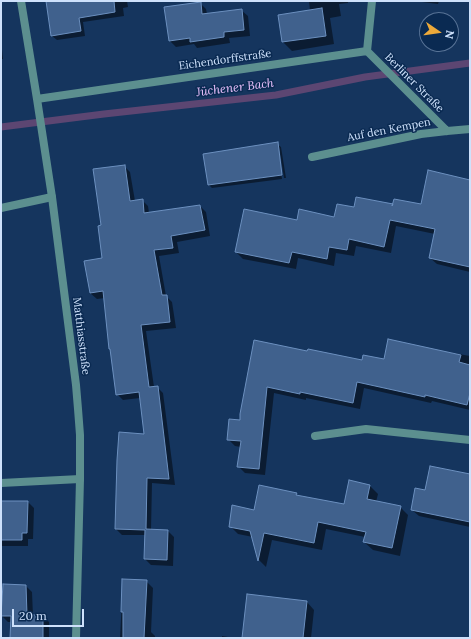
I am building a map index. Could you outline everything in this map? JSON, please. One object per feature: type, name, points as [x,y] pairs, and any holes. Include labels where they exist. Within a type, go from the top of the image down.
[{"type":"street","name":"Matthiasstraße","points":[[21,1],[52,197],[76,385],[80,434],[76,638]]},
{"type":"street","points":[[367,51],[372,1]]},
{"type":"street","name":"Eichendorffstraße","points":[[37,99],[367,51]]},
{"type":"street","name":"Berliner Straße","points":[[367,51],[422,107],[447,130]]},
{"type":"street","name":"Auf den Kempen","points":[[312,157],[421,134],[447,130],[470,129]]},
{"type":"street","points":[[1,208],[52,197]]},
{"type":"street","points":[[315,436],[366,429],[470,440]]},
{"type":"street","points":[[1,483],[80,479]]},
{"type":"building","points":[[46,1],[114,1],[115,12],[79,18],[81,31],[51,36]]},
{"type":"building","points":[[201,2],[202,14],[242,9],[244,30],[224,32],[224,37],[190,42],[190,38],[169,41],[164,7]]},
{"type":"building","points":[[322,8],[326,36],[282,42],[278,15]]},
{"type":"building","points":[[278,142],[282,175],[208,185],[203,154]]},
{"type":"building","points":[[125,165],[130,201],[143,199],[144,213],[200,205],[205,230],[171,236],[173,248],[154,250],[162,295],[167,295],[170,322],[141,325],[149,387],[158,386],[169,479],[147,478],[146,529],[168,530],[167,560],[144,559],[145,530],[115,529],[119,432],[144,434],[139,392],[116,395],[109,349],[103,291],[90,293],[84,261],[102,258],[98,226],[101,225],[93,169]]},
{"type":"building","points":[[428,170],[470,180],[470,267],[429,258],[435,229],[390,220],[384,247],[349,239],[347,250],[329,247],[327,259],[292,252],[289,263],[235,252],[244,209],[297,220],[299,209],[334,217],[337,204],[354,207],[356,197],[393,204],[394,199],[421,204]]},
{"type":"building","points":[[388,339],[461,355],[459,362],[470,365],[470,393],[467,405],[357,382],[353,403],[267,387],[259,469],[237,467],[241,441],[227,440],[229,419],[240,420],[254,340],[362,360],[363,355],[384,359]]},
{"type":"building","points":[[430,466],[470,474],[470,522],[411,510],[415,488],[425,490]]},
{"type":"building","points":[[349,480],[370,485],[367,499],[401,506],[392,548],[363,542],[366,532],[318,522],[314,543],[264,533],[258,561],[250,531],[229,527],[232,505],[254,510],[259,485],[297,493],[296,495],[344,504]]},
{"type":"building","points":[[1,501],[28,501],[27,533],[22,533],[22,540],[1,540]]},
{"type":"building","points":[[122,579],[147,580],[144,638],[123,638],[123,612],[121,612]]},
{"type":"building","points":[[3,584],[26,585],[27,615],[43,615],[43,638],[10,638],[11,616],[1,616]]},
{"type":"building","points":[[247,594],[307,601],[303,638],[242,638]]},
{"type":"waterway","name":"Jüchener Bach","points":[[1,127],[276,95],[365,77],[470,63]]}]
